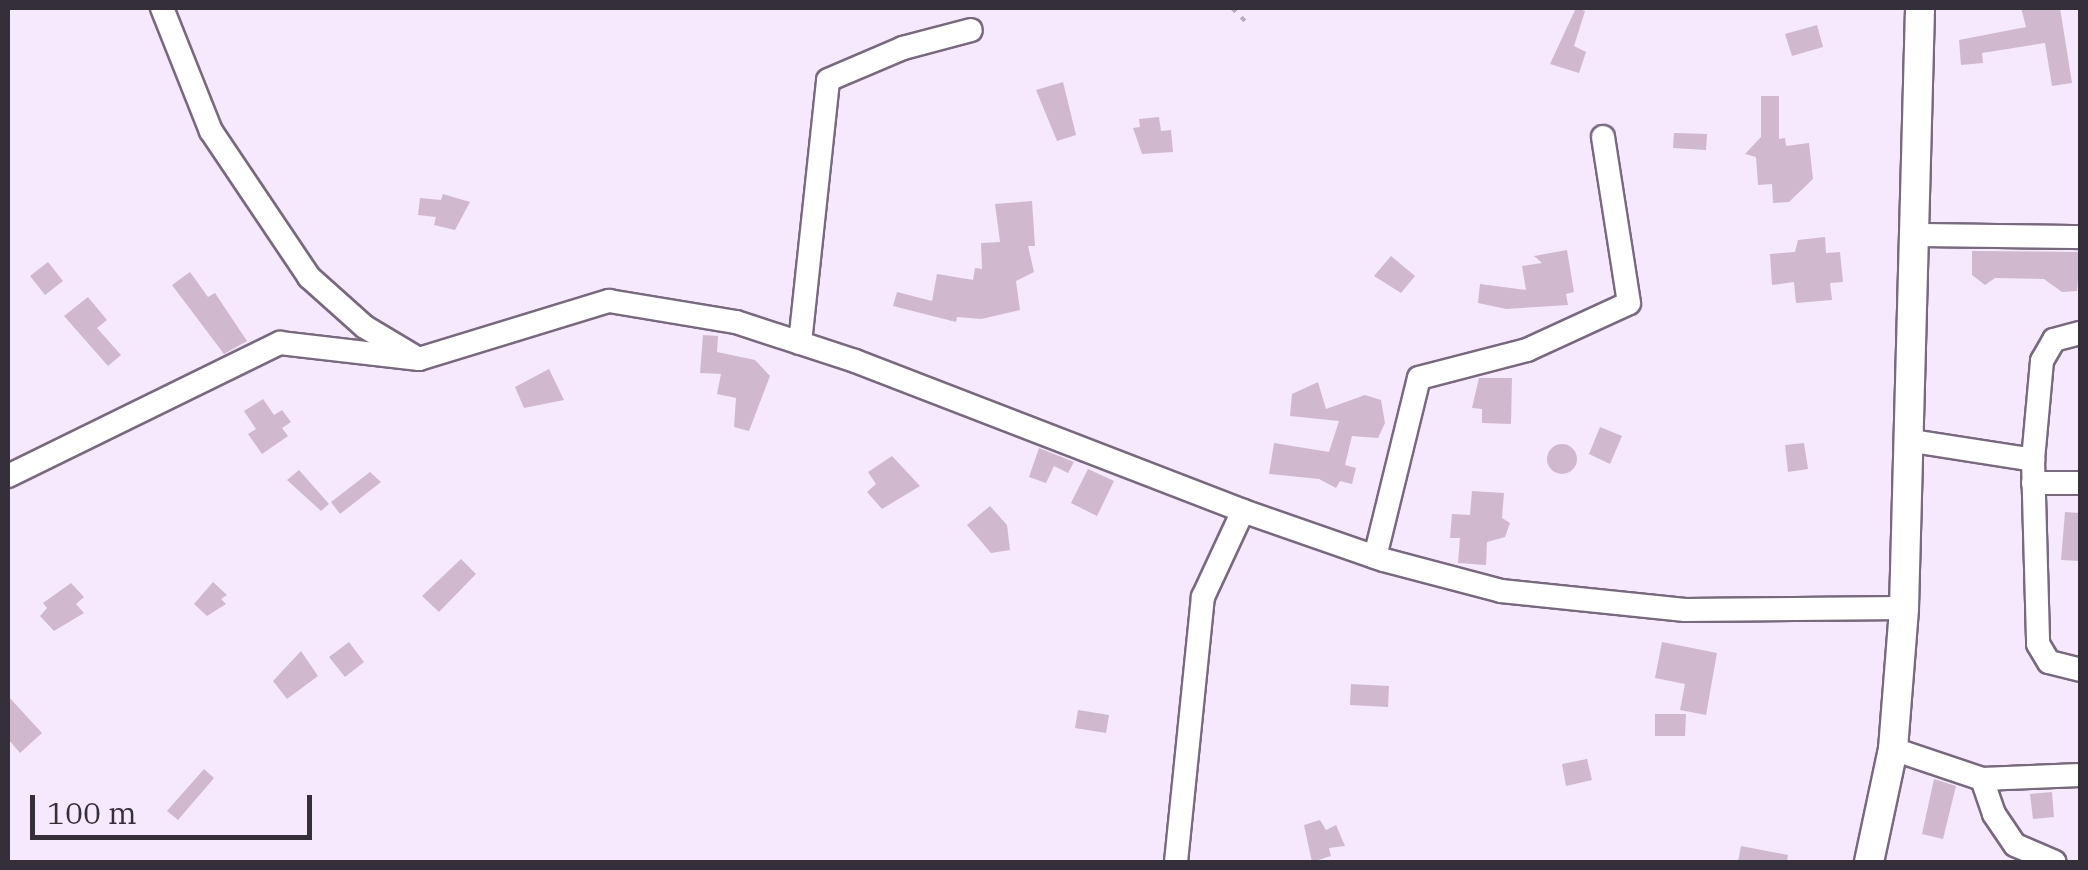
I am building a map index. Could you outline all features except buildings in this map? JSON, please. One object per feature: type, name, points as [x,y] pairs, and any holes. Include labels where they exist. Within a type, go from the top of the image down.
[{"type":"street","points":[[162,8],[212,132],[309,276],[365,327],[419,359]]},
{"type":"street","points":[[1870,862],[1893,749],[1904,608],[1920,8]]},
{"type":"street","points":[[800,343],[828,80],[903,48],[971,30]]},
{"type":"street","points":[[1374,556],[1418,378],[1526,350],[1629,303],[1603,137]]},
{"type":"street","points":[[1914,235],[2080,237]]},
{"type":"street","points":[[8,476],[280,342],[419,359],[609,300],[736,322],[1243,510],[1374,556],[1501,591],[1648,606],[1904,608]]},
{"type":"street","points":[[2080,334],[2054,340],[2042,360],[2033,471],[2038,644],[2049,662],[2080,670]]},
{"type":"street","points":[[1906,440],[2080,483]]},
{"type":"street","points":[[1176,862],[1203,597],[1243,510]]},
{"type":"street","points":[[1893,749],[1982,779],[2080,775]]},
{"type":"street","points":[[1982,779],[1994,814],[2016,845],[2055,862]]},
{"type":"path","points":[[1232,8],[1246,22]]}]
